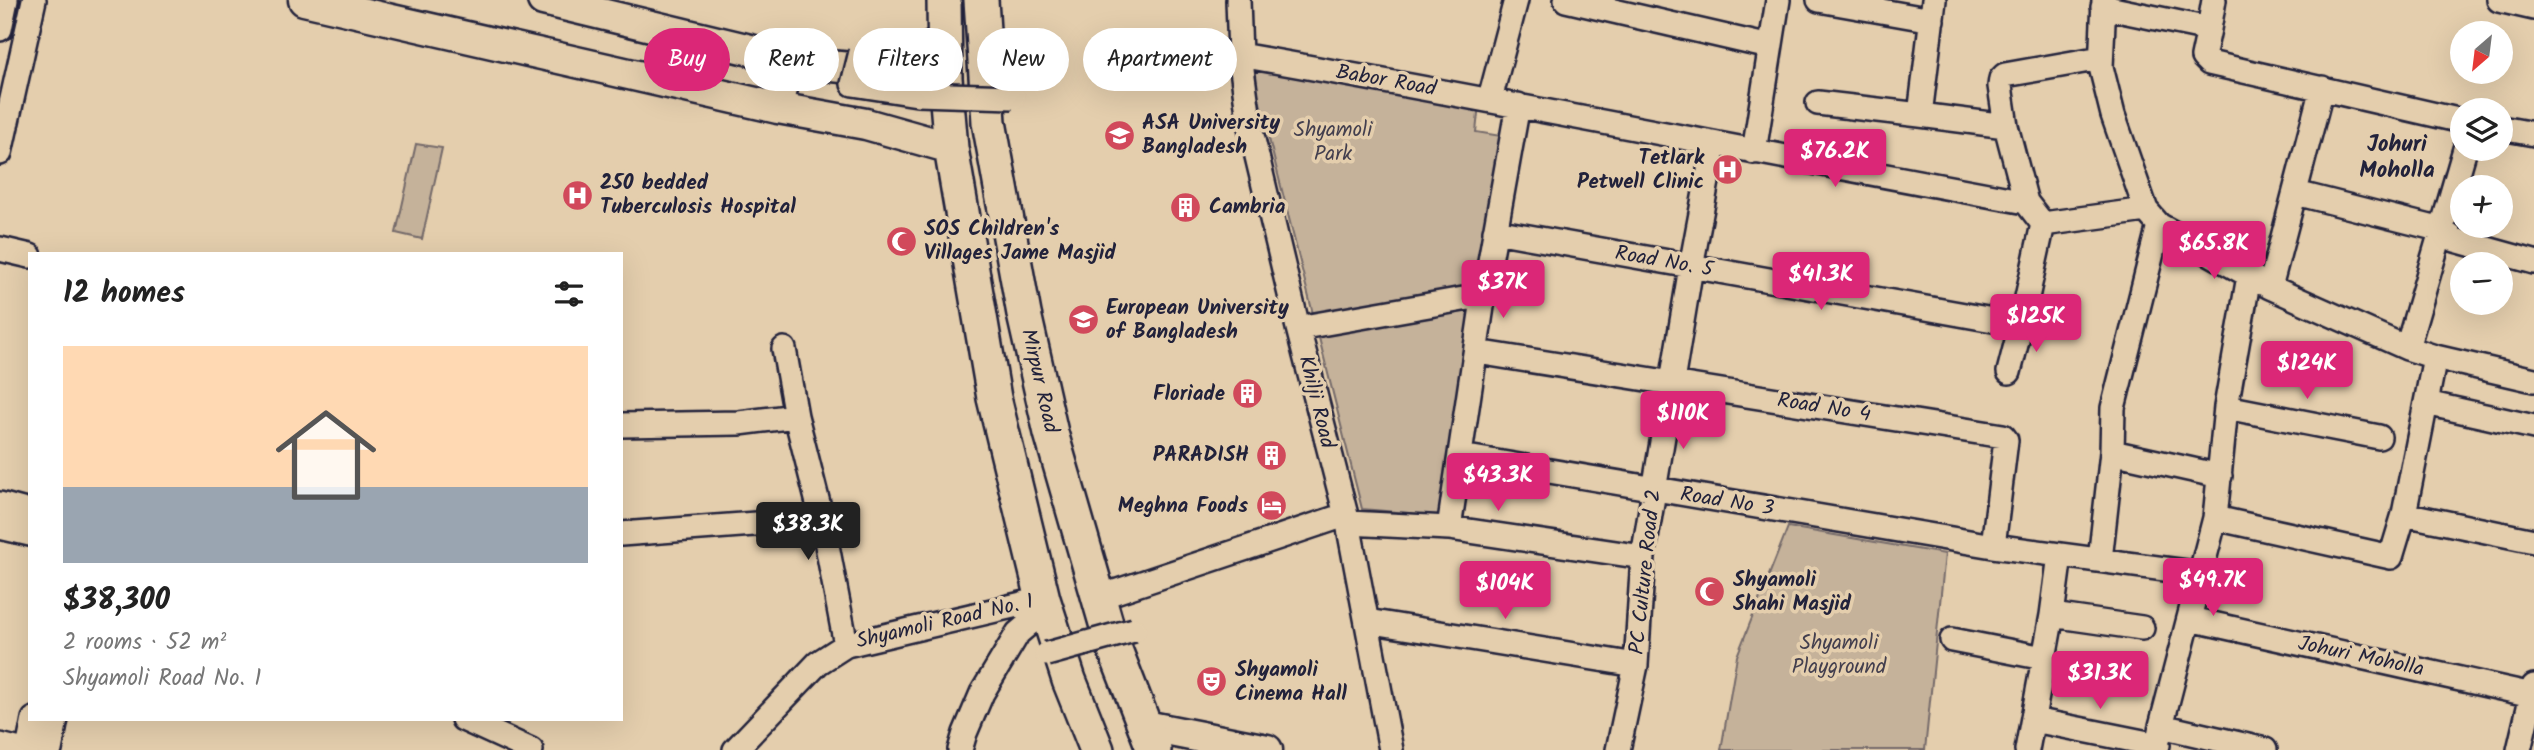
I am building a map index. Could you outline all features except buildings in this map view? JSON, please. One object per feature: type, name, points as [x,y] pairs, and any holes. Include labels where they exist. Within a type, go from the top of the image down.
[{"type":"highway","name":"Mirpur Road","points":[[943,28],[944,0]]},
{"type":"highway","name":"Mirpur Road","points":[[981,0],[989,122],[1024,314],[1051,433],[1097,598],[1122,633],[1154,743]]},
{"type":"highway","name":"Mirpur Road","points":[[947,91],[951,148],[994,398],[1046,607],[1069,680],[1097,750]]},
{"type":"main road","points":[[304,0],[778,108],[866,124],[951,148]]},
{"type":"main road","points":[[543,0],[744,48]]},
{"type":"main road","points":[[778,108],[781,91]]},
{"type":"main road","points":[[1154,743],[1267,750]]},
{"type":"street","points":[[0,29],[6,0]]},
{"type":"street","points":[[0,153],[34,0]]},
{"type":"street","name":"Khilji Road","points":[[1238,0],[1240,55],[1250,127],[1346,519],[1391,750]]},
{"type":"street","points":[[1490,99],[1516,0]]},
{"type":"street","points":[[1566,0],[1770,47]]},
{"type":"street","points":[[1754,152],[1778,0]]},
{"type":"street","points":[[1819,0],[1933,10],[1920,115]]},
{"type":"street","points":[[2214,0],[2203,57],[2209,63],[2450,118]]},
{"type":"street","points":[[2499,0],[2534,8]]},
{"type":"street","points":[[2100,560],[2112,452],[2113,408],[2152,217],[2113,115],[2101,67],[2103,3],[2208,29]]},
{"type":"street","name":"Babor Road","points":[[1240,55],[1490,99],[1754,152],[2026,202]]},
{"type":"street","points":[[2009,372],[2043,224],[2026,202],[2006,126],[2001,79],[2005,75],[2101,58]]},
{"type":"street","points":[[2270,287],[2322,88]]},
{"type":"street","points":[[898,91],[1013,97]]},
{"type":"street","points":[[1818,103],[2006,126]]},
{"type":"street","points":[[1449,528],[1483,300],[1518,105]]},
{"type":"street","points":[[2513,130],[2534,134]]},
{"type":"street","name":"PC Culture Road 2","points":[[1618,750],[1636,665],[1643,556],[1714,144]]},
{"type":"street","points":[[2407,348],[2462,161]]},
{"type":"street","points":[[2296,193],[2442,230],[2455,240],[2534,262]]},
{"type":"street","points":[[2043,224],[2152,217],[2270,287],[2407,348],[2534,380]]},
{"type":"street","name":"Road No. 5","points":[[1495,231],[2021,325]]},
{"type":"street","points":[[0,249],[28,256]]},
{"type":"street","points":[[2158,740],[2215,518],[2226,407],[2249,276]]},
{"type":"street","points":[[1298,328],[1469,298],[1483,300]]},
{"type":"street","name":"Shyamoli Road No. 1","points":[[784,349],[796,416],[822,519],[846,645]]},
{"type":"street","name":"Road No 4","points":[[1477,352],[2005,438],[1993,546]]},
{"type":"street","points":[[2215,518],[2391,557],[2404,514],[2435,357]]},
{"type":"street","points":[[2426,403],[2534,427]]},
{"type":"street","points":[[2226,407],[2379,437]]},
{"type":"street","points":[[623,425],[739,423],[796,416]]},
{"type":"street","points":[[2112,452],[2220,477]]},
{"type":"street","name":"Road No 3","points":[[1461,456],[1993,546],[2202,574]]},
{"type":"street","points":[[0,505],[28,512]]},
{"type":"street","points":[[2404,514],[2534,541]]},
{"type":"street","points":[[623,534],[822,519]]},
{"type":"street","points":[[1097,598],[1346,519],[1449,528],[1643,556]]},
{"type":"street","points":[[0,527],[28,534]]},
{"type":"street","points":[[2027,750],[2045,658],[2060,555]]},
{"type":"street","points":[[960,750],[982,693],[1018,633],[1046,607]]},
{"type":"street","name":"Shyamoli Road No. 1","points":[[735,750],[818,663],[846,645],[1046,607]]},
{"type":"street","points":[[2052,615],[2142,628]]},
{"type":"street","name":"Johuri Moholla","points":[[2190,620],[2533,690],[2519,750]]},
{"type":"street","points":[[1367,621],[1636,665]]},
{"type":"street","points":[[1047,654],[1122,633]]},
{"type":"street","points":[[1952,640],[2045,658]]},
{"type":"street","points":[[2034,720],[2158,740],[2265,750]]},
{"type":"street","points":[[28,750],[34,721]]},
{"type":"street","points":[[50,750],[56,721]]},
{"type":"street","points":[[467,721],[531,750]]},
{"type":"street","points":[[0,745],[20,750]]},
{"type":"green space","name":"Shyamoli Park","points":[[1251,67],[1479,104],[1476,132],[1501,136],[1443,516],[1362,509]]},
{"type":"green space","points":[[416,144],[442,148],[422,239],[396,233]]},
{"type":"green space","name":"Shyamoli Playground","points":[[1788,527],[1945,554],[1925,750],[1721,750],[1737,656]]},
{"type":"place","name":"ASA University Bangladesh","points":[[1119,135]]},
{"type":"place","name":"Tetlark Petwell Clinic","points":[[1727,170]]},
{"type":"place","name":"250 bedded Tuberculosis Hospital","points":[[577,195]]},
{"type":"place","name":"Cambria","points":[[1186,207]]},
{"type":"place","name":"SOS Children's Villages Jame Masjid","points":[[901,241]]},
{"type":"place","name":"European University of Bangladesh","points":[[1083,320]]},
{"type":"place","name":"Floriade","points":[[1248,394]]},
{"type":"place","name":"PARADISH","points":[[1272,455]]},
{"type":"place","name":"Meghna Foods","points":[[1271,506]]},
{"type":"place","name":"Shyamoli Shahi Masjid","points":[[1710,592]]},
{"type":"place","name":"Shyamoli Cinema Hall","points":[[1212,682]]},
{"type":"district","name":"Johuri Moholla","points":[[2397,158]]}]
